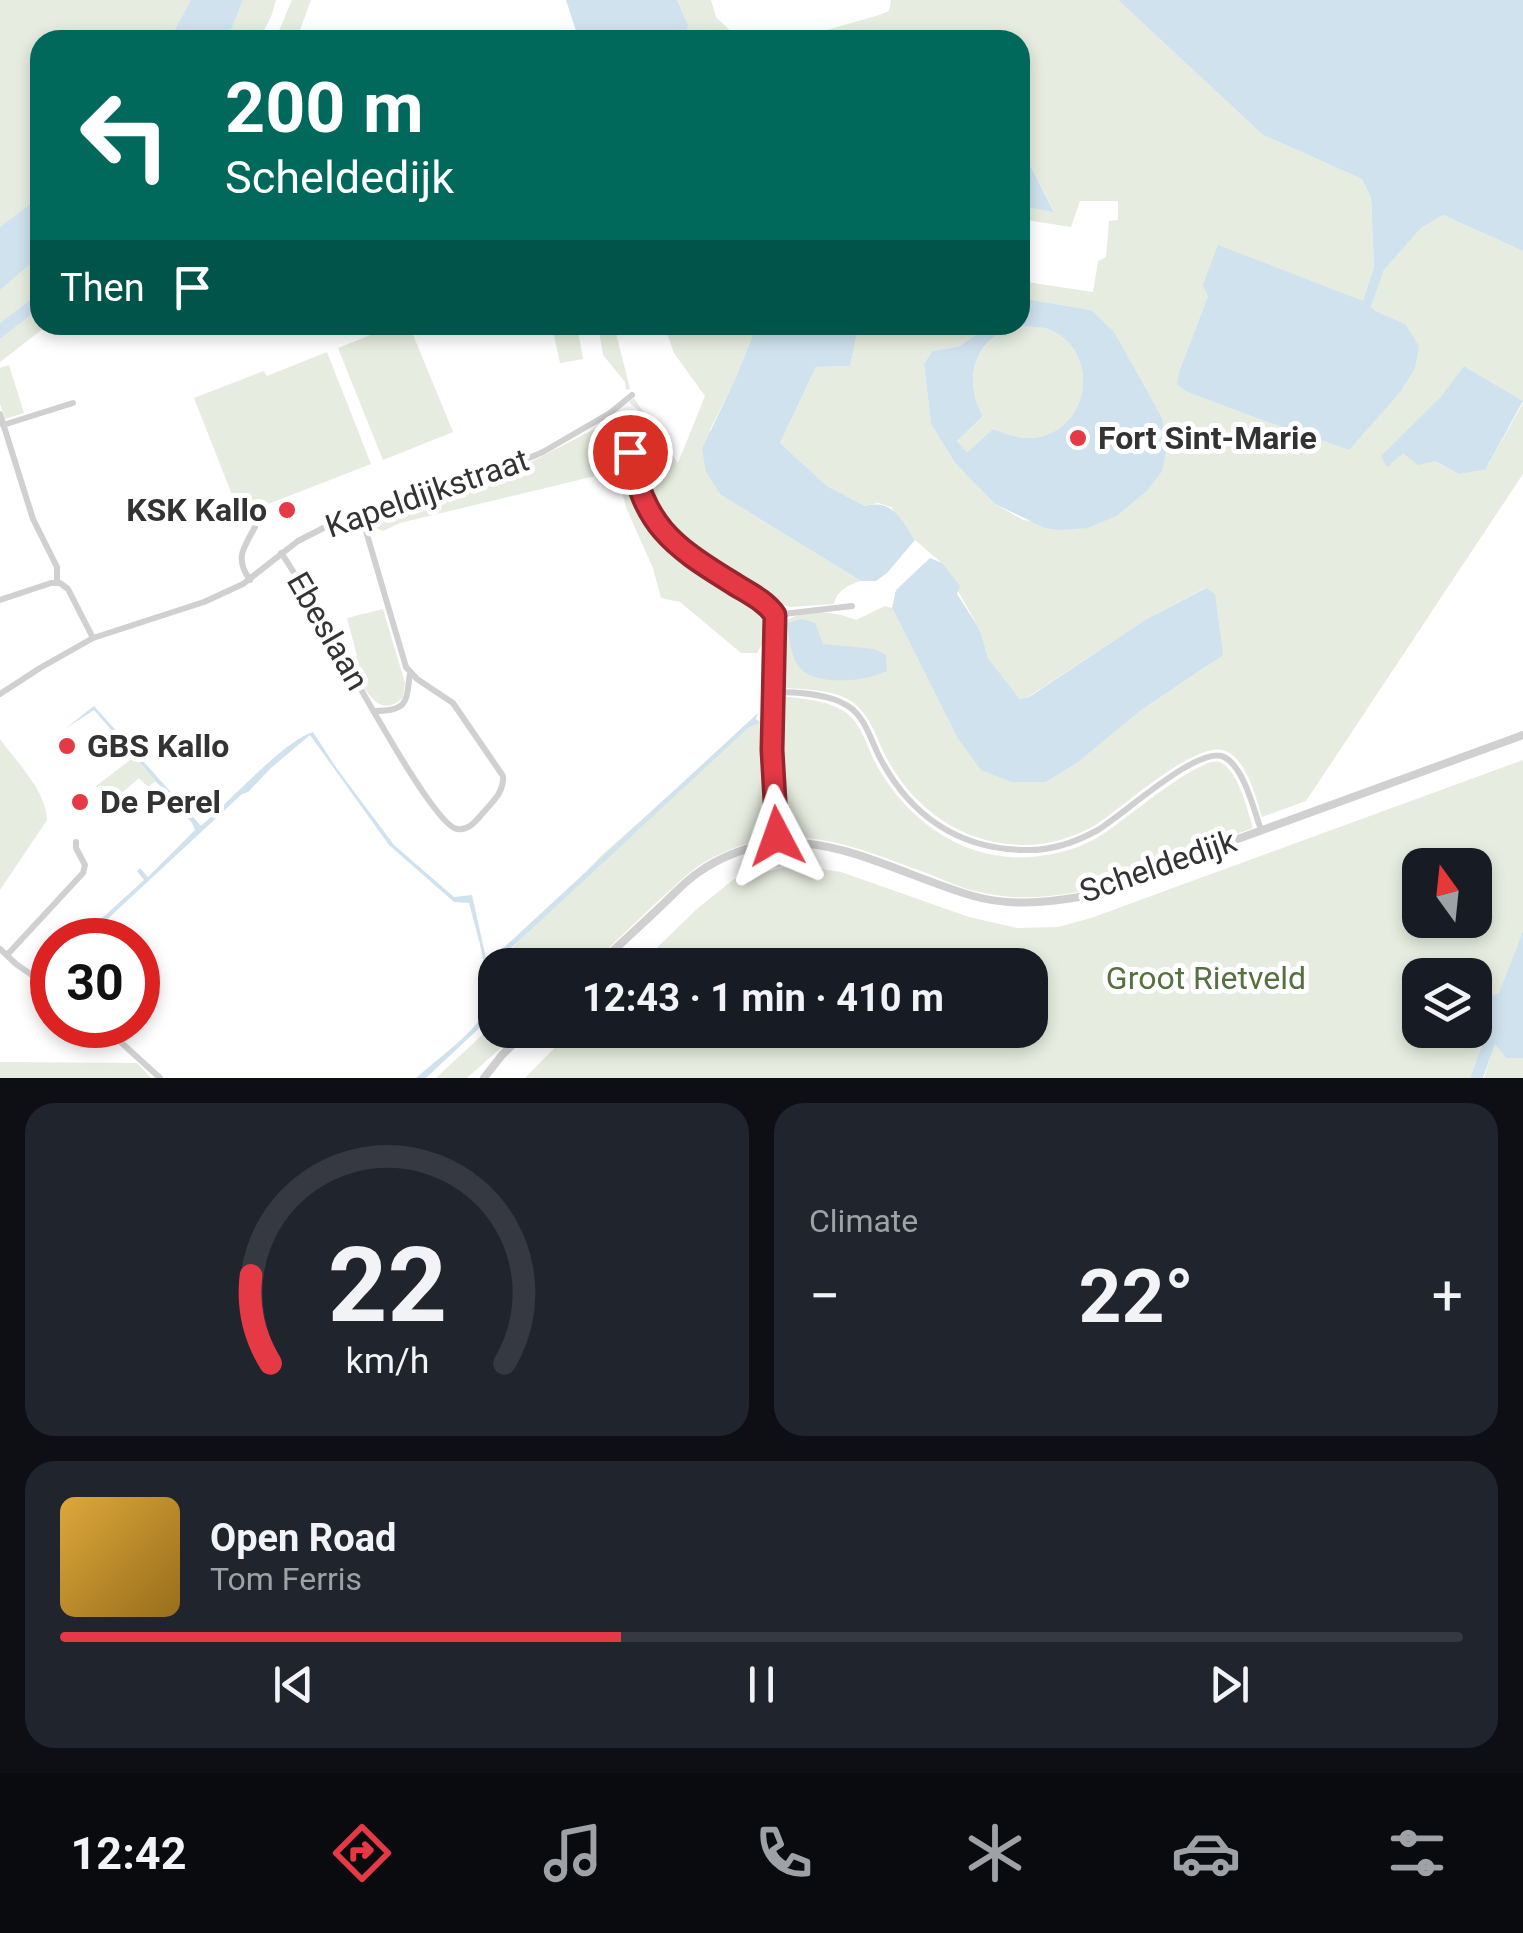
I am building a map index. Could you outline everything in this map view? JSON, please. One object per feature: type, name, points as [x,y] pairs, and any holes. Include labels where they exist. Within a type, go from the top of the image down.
[{"type":"street","name":"Kapeldijkstraat","points":[[0,694],[93,638],[204,602],[250,580],[281,553],[360,511],[508,467],[543,452],[610,414],[632,395]]},
{"type":"street","points":[[4,425],[73,403]]},
{"type":"street","points":[[0,414],[33,519],[57,568],[57,582]]},
{"type":"street","points":[[610,414],[624,431],[635,478],[664,534],[703,565],[763,602],[775,615],[772,750],[782,842],[746,849],[697,873],[616,948]]},
{"type":"street","name":"Ebeslaan","points":[[281,553],[373,711],[442,819],[454,829],[472,825],[500,793],[502,776],[453,704],[410,672],[404,661],[360,511]]},
{"type":"street","points":[[250,580],[240,557],[255,526]]},
{"type":"street","points":[[0,600],[57,582],[66,586],[93,638]]},
{"type":"street","points":[[775,615],[852,606]]},
{"type":"street","name":"Ebeslaan","points":[[373,711],[400,706],[409,692],[410,672]]},
{"type":"street","points":[[774,692],[834,699],[849,706],[863,720],[892,778],[911,802],[959,838],[996,850],[1066,845],[1098,830],[1158,785],[1213,754],[1223,756],[1239,772],[1261,830]]},
{"type":"street","name":"Scheldedijk","points":[[782,842],[848,850],[976,897],[1048,902],[1079,897],[1523,735]]},
{"type":"street","points":[[7,955],[83,873],[86,865],[76,842]]},
{"type":"street","points":[[0,949],[30,973]]},
{"type":"street","points":[[127,1048],[160,1078]]},
{"type":"street","points":[[484,1078],[509,1048]]},
{"type":"green space","points":[[0,0],[191,0],[174,30],[30,30],[30,204],[0,227]]},
{"type":"green space","points":[[243,0],[276,0],[264,30],[231,30]]},
{"type":"green space","points":[[292,0],[311,0],[300,30],[279,30]]},
{"type":"green space","points":[[677,0],[711,0],[716,17],[730,30],[687,30]]},
{"type":"green space","points":[[891,0],[1118,0],[1263,135],[1362,179],[1371,198],[1374,267],[1363,301],[1208,296],[1179,372],[1178,384],[1187,392],[1349,450],[1405,324],[1371,307],[1384,270],[1421,228],[1443,215],[1523,251],[1523,401],[1464,366],[1403,453],[1435,461],[1459,474],[1485,470],[1523,403],[1523,474],[1306,801],[1262,817],[1240,763],[1226,751],[1213,750],[1179,764],[1080,833],[1043,844],[981,839],[942,820],[910,792],[885,755],[869,721],[854,703],[828,692],[780,688],[782,624],[808,613],[838,614],[856,620],[885,606],[892,608],[957,737],[1012,782],[1046,782],[1207,666],[1205,588],[1145,620],[1020,699],[988,658],[980,630],[942,563],[915,540],[891,507],[878,503],[865,506],[827,486],[780,443],[816,367],[850,366],[857,335],[975,335],[960,346],[932,351],[924,364],[931,424],[955,463],[995,504],[1023,520],[1088,528],[1117,516],[1147,491],[1091,310],[1030,300],[1030,283],[1093,292],[1098,261],[1106,257],[1109,221],[1118,220],[1118,201],[1080,201],[1071,227],[1030,221],[1030,207],[1054,211],[1030,165],[1030,30],[827,30],[889,11]]},
{"type":"green space","points":[[30,264],[30,300],[0,323],[0,290]]},
{"type":"green space","points":[[30,316],[30,335],[35,335],[0,362],[0,339]]},
{"type":"green space","points":[[1030,327],[1048,329],[1065,340],[1077,355],[1082,390],[1067,422],[1052,433],[1027,438],[993,429],[967,452],[957,441],[983,416],[974,393],[974,370],[998,335],[1030,335]]},
{"type":"green space","points":[[370,335],[413,335],[453,432],[383,460],[338,348]]},
{"type":"green space","points":[[554,335],[579,335],[583,359],[560,363]]},
{"type":"green space","points":[[600,335],[616,335],[630,389],[626,390],[625,382],[603,355]]},
{"type":"green space","points":[[668,335],[753,335],[710,430],[721,495],[861,581],[848,586],[834,604],[790,607],[775,603],[680,540],[670,529],[640,480],[635,456],[636,449],[653,432],[629,402],[634,398],[678,463],[705,396],[674,353]]},
{"type":"green space","points":[[327,352],[371,464],[240,515],[194,398],[264,371],[267,376]]},
{"type":"green space","points":[[9,365],[24,413],[5,419],[0,404],[0,368]]},
{"type":"green space","points":[[606,423],[621,433],[637,491],[671,545],[765,609],[768,634],[757,653],[741,653],[680,602],[661,598],[616,471],[400,523],[383,531],[374,527],[370,513],[374,511],[531,462]]},
{"type":"green space","points":[[383,609],[405,683],[403,697],[385,706],[370,696],[348,659],[357,656],[347,618]]},
{"type":"green space","points":[[779,696],[822,702],[845,712],[856,723],[876,764],[904,803],[940,834],[983,853],[1031,857],[1078,847],[1103,834],[1195,769],[1219,762],[1231,772],[1241,790],[1253,828],[1078,892],[1028,897],[973,891],[841,844],[785,837],[757,841],[697,867],[608,948],[512,948],[601,856],[754,719],[777,726]]},
{"type":"green space","points":[[0,739],[42,798],[47,820],[0,890]]},
{"type":"green space","points":[[134,757],[156,781],[148,787],[139,778],[118,796],[125,805],[116,812],[96,786]]},
{"type":"green space","name":"Groot Rietveld","points":[[1523,760],[1523,931],[1499,994],[1492,995],[1492,958],[1402,958],[1402,1048],[1481,1048],[1470,1078],[525,1078],[554,1048],[1048,1048],[1048,948],[657,948],[734,879],[796,865],[841,872],[969,917],[1017,928],[1058,927]]},
{"type":"green space","points":[[478,1039],[478,1048],[501,1048],[467,1078],[436,1078]]},
{"type":"green space","points":[[1495,1043],[1506,1058],[1523,1058],[1523,1078],[1484,1078]]},
{"type":"green space","points":[[0,1062],[137,1063],[151,1078],[0,1078]]},
{"type":"water","points":[[191,0],[243,0],[231,30],[174,30]]},
{"type":"water","points":[[566,0],[677,0],[688,25],[687,30],[576,30]]},
{"type":"water","points":[[1118,0],[1523,0],[1523,251],[1443,215],[1421,228],[1384,270],[1371,307],[1405,324],[1419,346],[1415,368],[1400,392],[1349,450],[1187,392],[1177,384],[1208,296],[1203,285],[1218,245],[1363,301],[1374,267],[1371,198],[1362,179],[1263,135]]},
{"type":"water","points":[[1030,165],[1054,212],[1030,208]]},
{"type":"water","points":[[30,204],[30,264],[0,290],[0,227]]},
{"type":"water","points":[[30,300],[30,316],[0,339],[0,323]]},
{"type":"water","points":[[1030,300],[1091,310],[1114,332],[1162,418],[1167,446],[1162,471],[1147,491],[1117,516],[1088,528],[1045,528],[995,504],[955,463],[931,424],[924,364],[932,351],[960,346],[975,335],[997,335],[983,348],[974,369],[974,393],[983,416],[957,441],[967,452],[993,429],[1027,438],[1052,433],[1067,422],[1077,407],[1082,372],[1077,355],[1065,340],[1048,329],[1030,326]]},
{"type":"water","points":[[753,335],[857,335],[850,366],[816,367],[780,443],[827,486],[865,506],[883,505],[895,512],[915,540],[887,573],[876,581],[861,581],[721,495],[706,472],[702,449]]},
{"type":"water","points":[[1464,366],[1523,401],[1485,470],[1459,474],[1435,461],[1418,465],[1403,453],[1387,467],[1381,456],[1441,397]]},
{"type":"water","points":[[930,558],[942,563],[960,586],[957,594],[980,630],[988,658],[1020,699],[1029,697],[1145,620],[1206,588],[1215,594],[1223,655],[1046,782],[1012,782],[981,770],[957,737],[892,608],[896,590]]},
{"type":"water","points":[[802,619],[815,623],[823,644],[874,649],[886,655],[887,671],[847,680],[809,675],[793,655],[787,623]]},
{"type":"water","points":[[94,706],[201,826],[272,759],[313,732],[394,845],[454,897],[472,895],[484,948],[480,948],[469,903],[454,902],[389,845],[310,735],[109,918],[102,918],[144,880],[137,871],[140,868],[148,877],[195,830],[94,710],[65,729]]},
{"type":"water","points":[[758,713],[759,723],[749,727],[511,948],[503,948]]},
{"type":"water","points":[[1523,931],[1523,1058],[1506,1058],[1495,1044],[1483,1078],[1470,1078],[1481,1048],[1492,1048],[1492,995],[1499,993]]},
{"type":"water","points":[[478,1021],[478,1029],[426,1078],[416,1078]]},
{"type":"place","name":"Fort Sint-Marie","points":[[1078,438]]},
{"type":"place","name":"KSK Kallo","points":[[287,510]]},
{"type":"place","name":"GBS Kallo","points":[[67,746]]},
{"type":"place","name":"De Perel","points":[[80,802]]},
{"type":"route","points":[[630,452],[644,500],[664,534],[703,565],[763,602],[775,615],[772,750],[777,836]]}]
